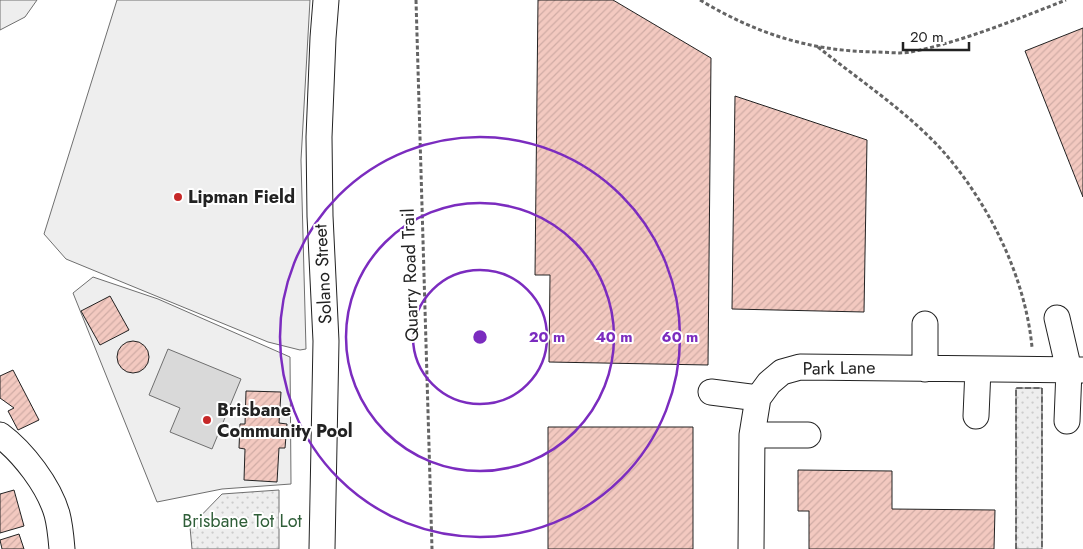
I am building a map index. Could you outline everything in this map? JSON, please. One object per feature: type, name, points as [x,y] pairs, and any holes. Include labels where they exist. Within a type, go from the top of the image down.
[{"type":"street","name":"Solano Street","points":[[322,549],[326,341],[320,216],[319,137],[326,0]]},
{"type":"street","points":[[1057,318],[1076,370],[1067,421]]},
{"type":"street","points":[[925,324],[925,368]]},
{"type":"street","name":"Park Lane","points":[[758,398],[769,383],[782,372],[800,367],[1076,370]]},
{"type":"street","points":[[976,416],[978,369]]},
{"type":"street","points":[[711,392],[758,398],[752,435],[751,549]]},
{"type":"street","points":[[752,435],[808,434]]},
{"type":"street","points":[[0,435],[24,459],[50,496],[57,513],[62,549]]},
{"type":"path","name":"Quarry Road Trail","points":[[416,0],[432,549]]},
{"type":"path","points":[[700,0],[731,18],[794,42],[850,51],[908,52],[958,39],[1066,0]]},
{"type":"path","points":[[818,47],[904,115],[941,149],[970,187],[994,226],[1013,268],[1030,323],[1034,369]]},
{"type":"green space","points":[[0,0],[37,0],[25,17],[0,30]]},
{"type":"green space","name":"Lipman Field","points":[[117,0],[310,0],[301,160],[306,349],[300,350],[268,342],[66,259],[44,234]]},
{"type":"green space","name":"Brisbane Community Pool","points":[[93,277],[158,299],[290,357],[291,484],[222,489],[157,502],[73,293]]},
{"type":"green space","points":[[1016,388],[1042,388],[1042,549],[1016,549]]},
{"type":"green space","name":"Brisbane Tot Lot","points":[[279,490],[279,549],[192,549],[190,527],[222,494]]},
{"type":"shaded area","points":[[168,349],[241,379],[212,449],[170,432],[180,408],[149,395]]},
{"type":"building","points":[[538,0],[613,0],[711,58],[708,365],[549,362],[550,275],[535,275]]},
{"type":"building","points":[[1083,28],[1083,197],[1025,51]]},
{"type":"building","points":[[735,96],[867,140],[864,312],[732,309]]},
{"type":"building","points":[[110,296],[129,330],[100,345],[81,311]]},
{"type":"building","points":[[133,341],[139,342],[144,346],[148,351],[148,363],[144,368],[139,372],[133,373],[127,372],[122,368],[118,363],[117,357],[118,351],[122,346],[127,342]]},
{"type":"building","points":[[13,370],[39,420],[18,430],[8,411],[14,408],[0,398],[0,376]]},
{"type":"building","points":[[246,391],[281,392],[279,423],[287,424],[285,448],[279,448],[277,482],[244,480],[245,449],[239,448],[240,424],[245,424]]},
{"type":"building","points":[[548,427],[693,427],[693,549],[548,549]]},
{"type":"building","points":[[798,470],[892,471],[892,509],[995,510],[994,549],[809,549],[809,511],[798,511]]},
{"type":"building","points":[[14,490],[24,526],[0,533],[0,494]]},
{"type":"building","points":[[19,534],[24,549],[2,549],[0,540]]},
{"type":"fence","points":[[1016,549],[1016,388],[1042,388],[1042,549]]},
{"type":"place","name":"Lipman Field","points":[[178,197]]},
{"type":"place","name":"Brisbane Community Pool","points":[[207,420]]}]
